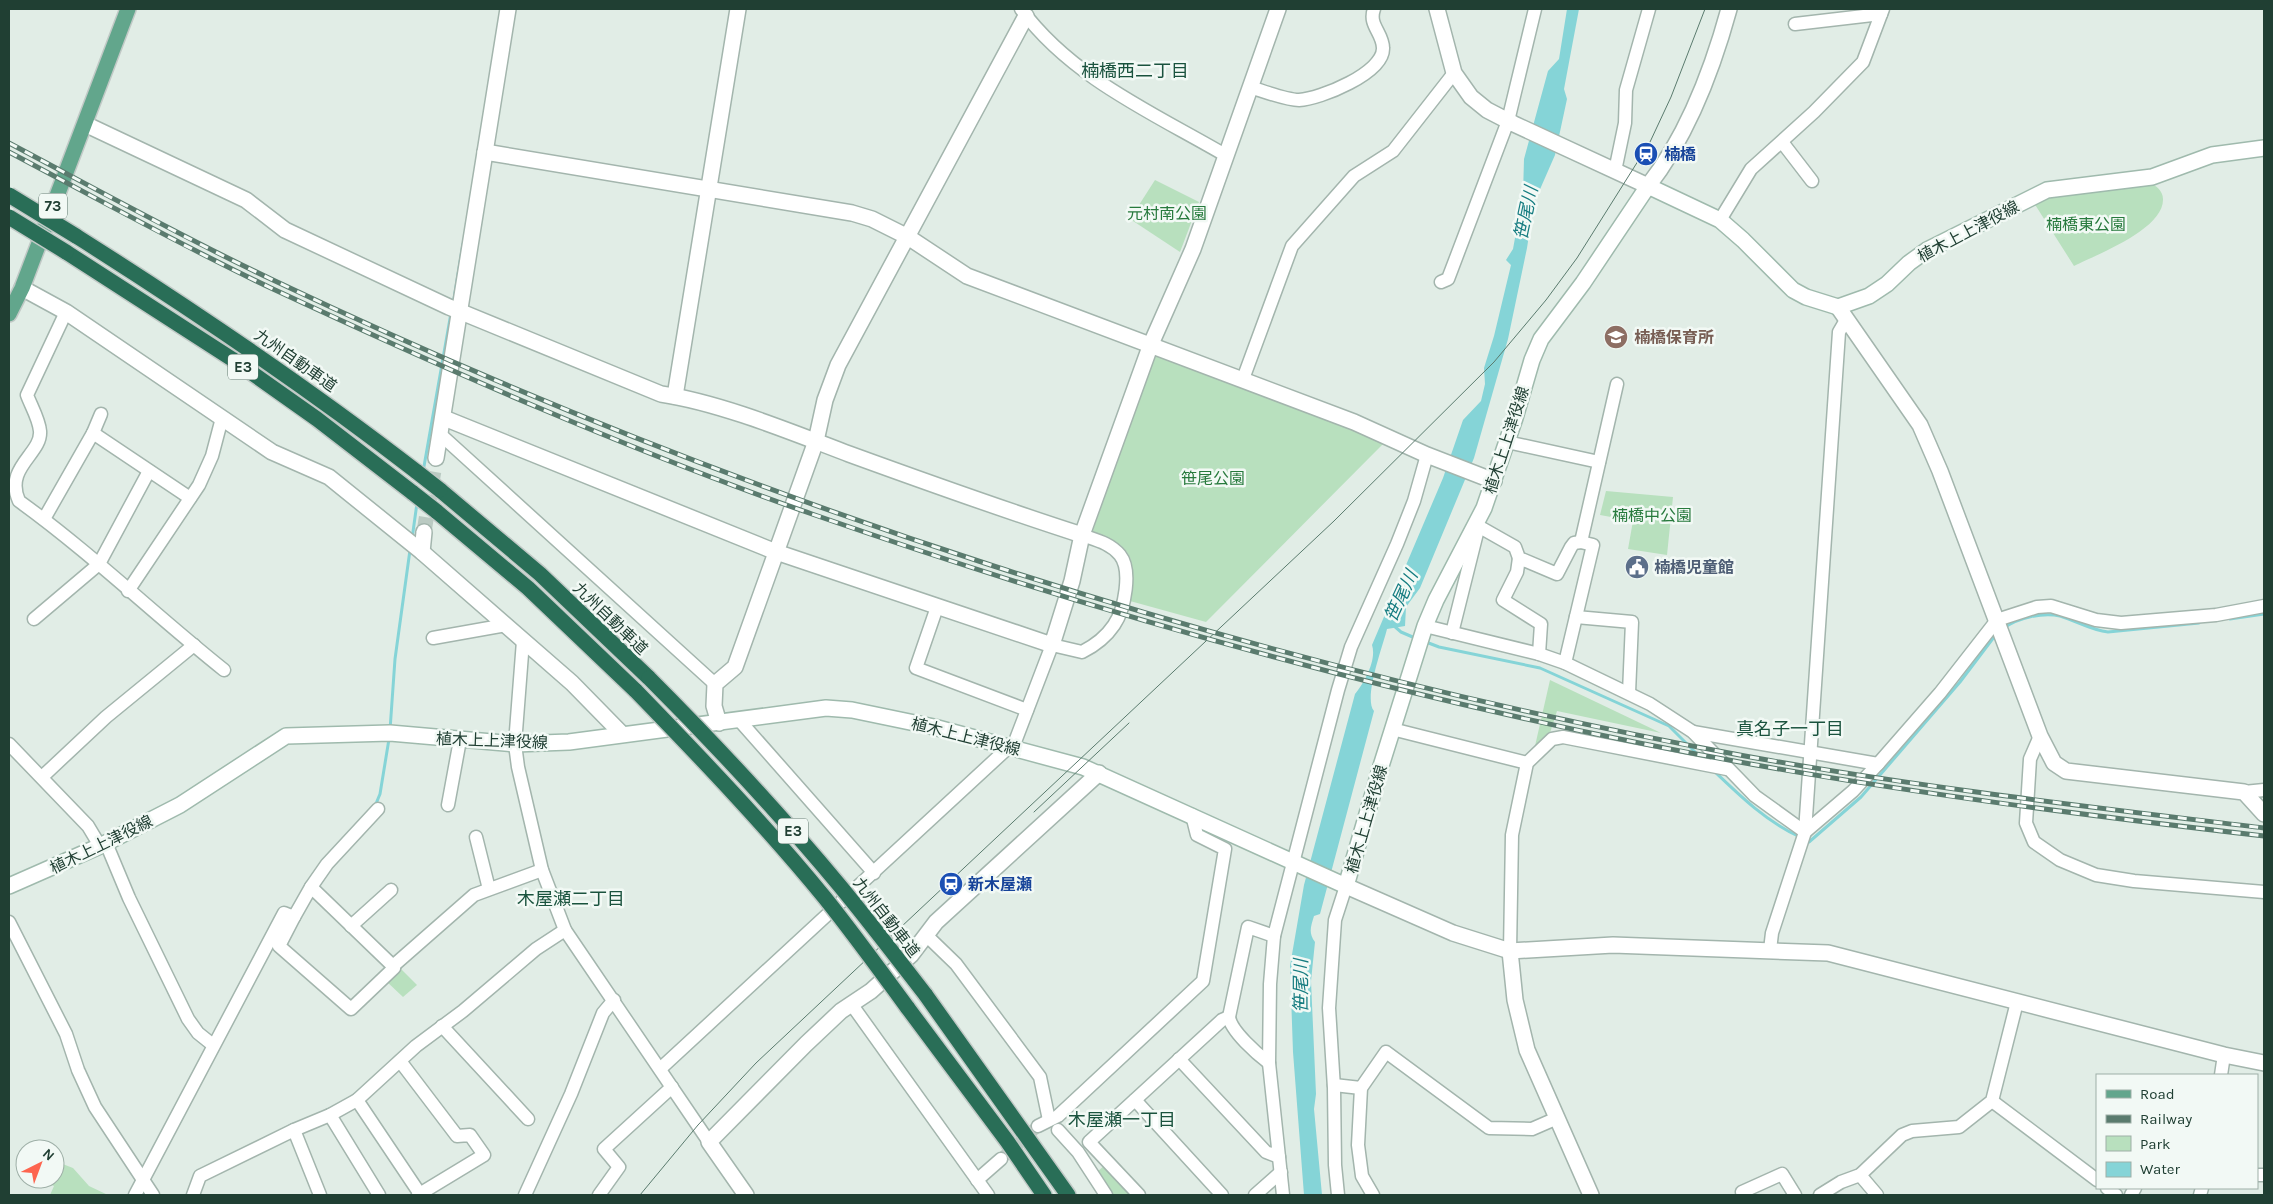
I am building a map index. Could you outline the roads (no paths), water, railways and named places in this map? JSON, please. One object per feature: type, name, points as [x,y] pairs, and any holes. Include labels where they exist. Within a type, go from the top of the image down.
[{"type":"highway","name":"九州自動車道","points":[[9,195],[243,344],[329,405],[440,490],[540,574],[649,678],[714,744],[784,821],[840,887],[925,994],[1068,1195]]},
{"type":"highway","name":"E3","points":[[9,217],[66,252],[317,419],[436,511],[528,588],[636,691],[702,759],[788,855],[825,899],[907,1007],[1044,1195]]},
{"type":"main road","name":"73","points":[[9,314],[22,288],[128,9]]},
{"type":"street","points":[[436,458],[444,418],[454,310],[485,152],[508,9]]},
{"type":"street","points":[[675,396],[738,9]]},
{"type":"street","points":[[660,1069],[1012,746],[1028,710],[1052,645],[1072,581],[1082,536],[1151,344],[1193,249],[1278,9]]},
{"type":"street","points":[[1250,87],[1298,100],[1344,87],[1376,65],[1381,59],[1383,48],[1372,24],[1374,9]]},
{"type":"street","points":[[1437,9],[1454,73],[1471,97],[1487,110],[1511,123],[1720,220],[1743,240],[1792,290],[1842,314],[1920,425],[1997,620],[2040,736],[2054,763],[2066,771],[2244,792],[2264,790]]},
{"type":"street","points":[[1441,282],[1448,279],[1511,123],[1535,9]]},
{"type":"street","points":[[1611,169],[1626,123],[1626,90],[1649,9]]},
{"type":"street","name":"植木上上津役線","points":[[9,886],[103,845],[180,805],[286,736],[389,734],[514,744],[568,742],[740,721],[826,708],[852,710],[1012,746],[1099,773],[1343,885],[1425,626],[1436,600],[1480,520],[1488,479],[1507,442],[1532,360],[1541,339],[1583,283],[1648,186],[1666,163],[1687,123],[1714,58],[1729,9]]},
{"type":"street","points":[[715,684],[736,668],[816,441],[825,400],[838,364],[908,237],[1027,11],[1068,59],[1089,76],[1225,155]]},
{"type":"street","points":[[1720,220],[1751,169],[1782,142],[1863,62],[1882,11],[1795,24]]},
{"type":"street","points":[[1242,379],[1292,246],[1354,176],[1393,151],[1454,73]]},
{"type":"street","points":[[85,124],[246,200],[285,230],[454,310],[661,394],[694,400],[816,441],[970,499],[1105,543],[1120,555],[1127,569],[1120,615],[1103,638],[1082,652],[1052,645],[776,552],[444,418]]},
{"type":"street","points":[[1782,142],[1812,181]]},
{"type":"street","name":"植木上上津役線","points":[[1842,314],[1887,284],[1909,263],[1927,250],[2046,190],[2152,177],[2212,155],[2264,148]]},
{"type":"street","points":[[485,152],[852,212],[872,219],[908,237],[967,276],[1354,422],[1430,456],[1488,479]]},
{"type":"street","points":[[22,288],[66,312],[272,452],[329,478],[415,546],[524,640],[572,683],[622,734]]},
{"type":"street","points":[[66,312],[27,395],[40,432],[38,442],[14,465],[15,493],[19,501],[67,536],[128,591],[224,670]]},
{"type":"street","points":[[1770,950],[1772,933],[1805,832],[1839,332],[1842,314]]},
{"type":"street","points":[[1581,542],[1617,384]]},
{"type":"street","points":[[44,519],[93,433],[101,414]]},
{"type":"street","points":[[128,591],[199,485],[212,456],[222,418]]},
{"type":"street","points":[[93,433],[190,498]]},
{"type":"street","points":[[441,434],[715,684]]},
{"type":"street","points":[[1507,442],[1599,462]]},
{"type":"street","points":[[1283,1195],[1269,1063],[1270,984],[1274,936],[1296,863],[1338,690],[1351,647],[1404,526],[1430,456]]},
{"type":"street","points":[[34,619],[98,564],[150,471]]},
{"type":"street","points":[[1452,633],[1480,520],[1516,547],[1520,558],[1517,572],[1503,600],[1541,624],[1539,654]]},
{"type":"street","points":[[415,546],[424,532]]},
{"type":"street","points":[[1520,558],[1557,574],[1574,543],[1581,542],[1593,545],[1565,663]]},
{"type":"street","points":[[1805,832],[1853,791],[1878,764],[1940,693],[1997,620],[2037,606],[2051,606],[2096,620],[2121,623],[2216,614],[2264,606]]},
{"type":"street","points":[[937,607],[916,668],[1028,710]]},
{"type":"street","points":[[1576,617],[1632,622],[1629,693]]},
{"type":"street","points":[[433,638],[506,625]]},
{"type":"street","points":[[1425,626],[1539,654],[1565,663],[1629,693],[1669,715],[1693,732],[1755,796],[1805,832]]},
{"type":"street","points":[[524,640],[514,744],[542,870],[565,930],[746,1195]]},
{"type":"street","points":[[42,777],[106,717],[194,645]]},
{"type":"street","points":[[715,684],[714,706],[719,723]]},
{"type":"street","points":[[740,721],[874,873]]},
{"type":"street","points":[[1392,730],[1527,763]]},
{"type":"street","points":[[1693,732],[1878,764]]},
{"type":"street","points":[[1591,1195],[1555,1119],[1527,1050],[1515,1000],[1510,951],[1512,835],[1527,763],[1552,739],[1564,736],[1727,769]]},
{"type":"street","points":[[2040,736],[2030,759],[2026,823],[2034,842],[2053,856],[2096,875],[2134,882],[2264,892]]},
{"type":"street","points":[[448,805],[460,740]]},
{"type":"street","points":[[9,744],[88,826],[103,845],[188,1019],[198,1033],[213,1045]]},
{"type":"street","points":[[709,1142],[806,1044],[841,1011],[852,1005],[911,956],[936,922],[1099,773]]},
{"type":"street","points":[[2244,792],[2264,814]]},
{"type":"street","points":[[378,809],[327,864],[291,916],[279,946],[351,1009],[394,968],[393,966],[474,896],[542,870]]},
{"type":"street","points":[[926,935],[956,964],[1040,1077],[1043,1123],[1058,1116],[1203,981],[1226,849],[1197,835],[1192,815]]},
{"type":"street","points":[[476,837],[489,889]]},
{"type":"street","points":[[1338,1195],[1335,1165],[1334,1085],[1329,1008],[1335,920],[1343,885],[1453,933],[1510,951],[1613,945],[1828,953],[2224,1055],[2264,1063]]},
{"type":"street","points":[[311,887],[393,966]]},
{"type":"street","points":[[351,926],[391,890]]},
{"type":"street","points":[[135,1195],[284,913],[291,916]]},
{"type":"street","points":[[9,922],[66,1034],[78,1070],[95,1107],[153,1195]]},
{"type":"street","points":[[1269,1063],[1230,1024],[1229,1017],[1248,927],[1274,936]]},
{"type":"street","points":[[193,1195],[200,1176],[294,1130],[330,1115],[357,1100],[400,1061],[536,949],[565,930]]},
{"type":"street","points":[[525,1195],[571,1094],[603,1013],[614,1000]]},
{"type":"street","points":[[1820,1195],[1841,1182],[1860,1175],[1902,1135],[1912,1130],[1959,1127],[1992,1101],[2017,1002]]},
{"type":"street","points":[[852,1005],[981,1190],[1001,1159]]},
{"type":"street","points":[[1078,1152],[1222,1020],[1229,1017]]},
{"type":"street","points":[[442,1026],[528,1120]]},
{"type":"street","points":[[1373,1195],[1362,1176],[1358,1145],[1361,1088],[1386,1052],[1489,1128],[1532,1129],[1555,1119]]},
{"type":"street","points":[[2221,1074],[2224,1055]]},
{"type":"street","points":[[1179,1059],[1266,1152],[1279,1157]]},
{"type":"street","points":[[357,1100],[419,1195],[484,1155],[470,1135],[457,1136],[400,1061]]},
{"type":"street","points":[[1334,1085],[1361,1088]]},
{"type":"street","points":[[599,1195],[619,1167],[604,1149],[672,1087]]},
{"type":"street","points":[[1135,1100],[1222,1195]]},
{"type":"street","points":[[1992,1101],[2096,1179]]},
{"type":"street","points":[[330,1115],[379,1195]]},
{"type":"street","points":[[294,1130],[320,1195]]},
{"type":"street","points":[[1058,1130],[1078,1152],[1106,1195]]},
{"type":"street","points":[[1089,1142],[1139,1195]]},
{"type":"street","points":[[1255,1195],[1280,1172]]},
{"type":"street","points":[[1744,1195],[1742,1192],[1782,1174],[1795,1195]]},
{"type":"street","points":[[1860,1175],[1877,1195]]},
{"type":"water","name":"笹尾川","points":[[1567,9],[1579,9],[1564,89],[1567,99],[1555,155],[1534,203],[1527,248],[1508,339],[1474,458],[1420,588],[1406,607],[1405,626],[1387,629],[1372,684],[1371,704],[1374,711],[1320,914],[1314,916],[1311,926],[1311,936],[1315,942],[1311,981],[1316,1094],[1314,1109],[1322,1195],[1304,1195],[1293,1052],[1290,966],[1304,885],[1355,694],[1366,678],[1373,657],[1372,645],[1443,478],[1463,420],[1481,401],[1485,384],[1484,368],[1494,336],[1511,265],[1506,260],[1513,249],[1523,194],[1524,159],[1548,71],[1559,59]]},
{"type":"waterway","points":[[453,305],[463,244]]},
{"type":"waterway","points":[[423,472],[451,313]]},
{"type":"waterway","points":[[412,539],[417,503]]},
{"type":"waterway","points":[[390,730],[395,659],[410,550]]},
{"type":"waterway","points":[[2230,619],[2264,614]]},
{"type":"waterway","points":[[2004,628],[2009,624],[2038,615],[2060,616],[2108,632],[2199,623]]},
{"type":"waterway","name":"笹尾川","points":[[1393,625],[1401,632],[1415,638]]},
{"type":"waterway","points":[[1805,840],[1809,842],[1861,797],[1960,682],[1997,633]]},
{"type":"waterway","points":[[1426,642],[1439,647],[1540,668],[1669,726],[1703,760]]},
{"type":"waterway","points":[[375,806],[380,794],[389,739]]},
{"type":"waterway","points":[[1714,771],[1765,816],[1800,837]]},
{"type":"tunnel","points":[[424,532],[436,458]]},
{"type":"tunnel","points":[[1001,1159],[1038,1126]]},
{"type":"tram line","points":[[640,1195],[698,1125],[756,1063],[1334,521],[1494,362],[1546,300],[1577,258],[1650,142],[1671,97],[1705,9]]},
{"type":"tram line","points":[[1034,812],[1129,723]]},
{"type":"railway","points":[[9,143],[173,230],[273,280],[449,360],[629,435],[810,503],[994,566],[1179,623],[1366,673],[1555,718],[1745,756],[1939,787],[2264,828]]},
{"type":"railway","points":[[9,152],[140,222],[273,289],[406,350],[540,408],[675,463],[812,514],[1041,590],[1274,657],[1508,715],[1626,740],[1745,763],[1939,794],[2264,836]]},
{"type":"place","name":"楠橋","points":[[1646,154]]},
{"type":"place","name":"楠橋保育所","points":[[1616,337]]},
{"type":"place","name":"楠橋児童館","points":[[1637,567]]},
{"type":"place","name":"新木屋瀬","points":[[951,884]]},
{"type":"district","name":"楠橋西二丁目","points":[[1135,71]]},
{"type":"district","name":"真名子一丁目","points":[[1790,729]]},
{"type":"district","name":"木屋瀬二丁目","points":[[571,899]]},
{"type":"district","name":"木屋瀬一丁目","points":[[1122,1120]]},
{"type":"park label","name":"元村南公園","points":[[1167,213]]},
{"type":"park label","name":"楠橋東公園","points":[[2086,224]]},
{"type":"park label","name":"笹尾公園","points":[[1213,478]]},
{"type":"park label","name":"楠橋中公園","points":[[1652,515]]}]
